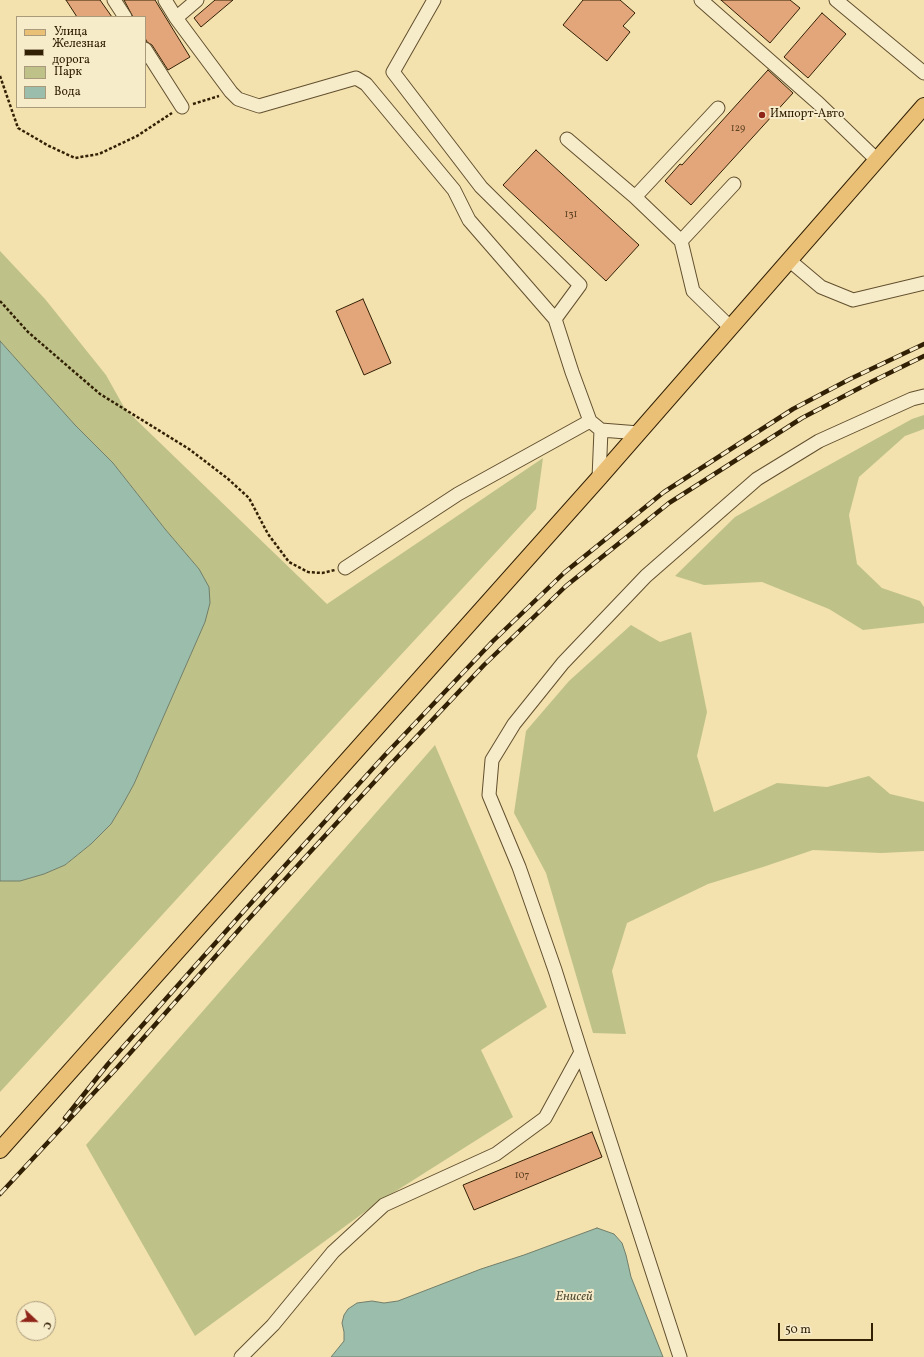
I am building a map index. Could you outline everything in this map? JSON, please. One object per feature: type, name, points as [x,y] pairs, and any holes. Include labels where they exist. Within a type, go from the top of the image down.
[{"type":"main road","points":[[0,1150],[599,478],[921,111]]},
{"type":"lane","points":[[114,0],[124,16]]},
{"type":"lane","points":[[165,0],[176,18],[231,92],[238,99],[259,106],[356,78],[366,84],[454,190],[469,220],[555,319],[590,421],[601,430],[638,433]]},
{"type":"lane","points":[[176,18],[197,0]]},
{"type":"lane","points":[[434,0],[393,72],[481,187],[580,286],[555,319]]},
{"type":"lane","points":[[701,0],[818,103],[877,160]]},
{"type":"lane","points":[[836,0],[924,73]]},
{"type":"lane","points":[[146,51],[182,107]]},
{"type":"lane","points":[[635,197],[718,108]]},
{"type":"lane","points":[[567,139],[635,197],[681,241],[693,291],[731,328]]},
{"type":"lane","points":[[681,241],[734,184]]},
{"type":"lane","points":[[789,260],[821,287],[853,300],[924,283]]},
{"type":"lane","points":[[680,1357],[555,970],[519,867],[489,795],[492,760],[514,724],[563,664],[646,576],[757,479],[819,441],[912,399],[924,396]]},
{"type":"lane","points":[[345,568],[458,494],[590,421]]},
{"type":"lane","points":[[599,478],[601,430]]},
{"type":"lane","points":[[241,1357],[273,1325],[333,1252],[384,1205],[496,1154],[546,1118],[581,1052]]},
{"type":"path","points":[[0,76],[18,128],[49,146],[75,158],[99,154],[137,136],[182,107],[231,92]]},
{"type":"path","points":[[0,301],[28,332],[100,394],[189,449],[238,488],[249,498],[268,534],[289,562],[308,572],[322,573],[345,568]]},
{"type":"green space","points":[[0,251],[45,299],[106,375],[125,409],[327,604],[543,458],[536,509],[0,1092],[0,881],[20,881],[44,874],[65,865],[91,844],[111,824],[134,784],[205,622],[199,569],[165,529],[113,463],[75,425],[0,341]]},
{"type":"green space","points":[[924,415],[924,429],[905,436],[859,477],[849,515],[857,564],[882,588],[920,601],[924,607],[924,623],[863,630],[829,609],[762,582],[704,585],[675,576],[735,517],[912,419]]},
{"type":"green space","points":[[631,625],[660,642],[691,632],[707,712],[697,756],[714,812],[777,783],[827,787],[869,776],[890,794],[924,802],[924,851],[881,853],[813,850],[708,884],[627,923],[612,971],[626,1034],[593,1033],[546,873],[514,813],[526,731],[569,681]]},
{"type":"green space","points":[[435,745],[547,1007],[481,1050],[513,1117],[377,1203],[195,1336],[86,1145]]},
{"type":"water","points":[[0,341],[75,425],[113,463],[165,529],[199,569],[209,587],[210,603],[205,622],[134,784],[111,824],[91,844],[65,865],[44,874],[20,881],[0,881]]},
{"type":"water","name":"Енисей","points":[[597,1228],[614,1234],[622,1243],[631,1277],[663,1357],[331,1357],[344,1341],[342,1323],[344,1315],[348,1309],[357,1303],[372,1301],[384,1303],[398,1301],[481,1269]]},
{"type":"building","points":[[66,0],[100,0],[111,16],[76,16]]},
{"type":"building","points":[[124,0],[155,0],[190,57],[168,70],[152,45],[146,40],[146,16],[132,16]]},
{"type":"building","points":[[215,0],[233,0],[201,27],[194,18]]},
{"type":"building","points":[[583,0],[620,0],[635,13],[623,26],[630,32],[607,61],[563,25]]},
{"type":"building","points":[[721,0],[790,0],[800,8],[770,43]]},
{"type":"building","points":[[822,13],[846,34],[808,78],[784,57]]},
{"type":"building","points":[[768,70],[793,93],[691,205],[665,181],[680,164],[682,165]]},
{"type":"building","points":[[536,150],[639,245],[606,281],[503,185]]},
{"type":"building","points":[[363,299],[391,363],[364,375],[336,311]]},
{"type":"building","points":[[592,1132],[602,1157],[474,1210],[463,1185]]},
{"type":"railway","points":[[65,1118],[108,1064],[385,755],[493,641],[565,572],[664,492],[793,409],[850,379],[924,344]]},
{"type":"railway","points":[[0,1194],[116,1069],[245,923],[389,766],[484,665],[566,586],[669,503],[802,418],[924,356]]},
{"type":"place","name":"Импорт-Авто","points":[[762,115]]}]
